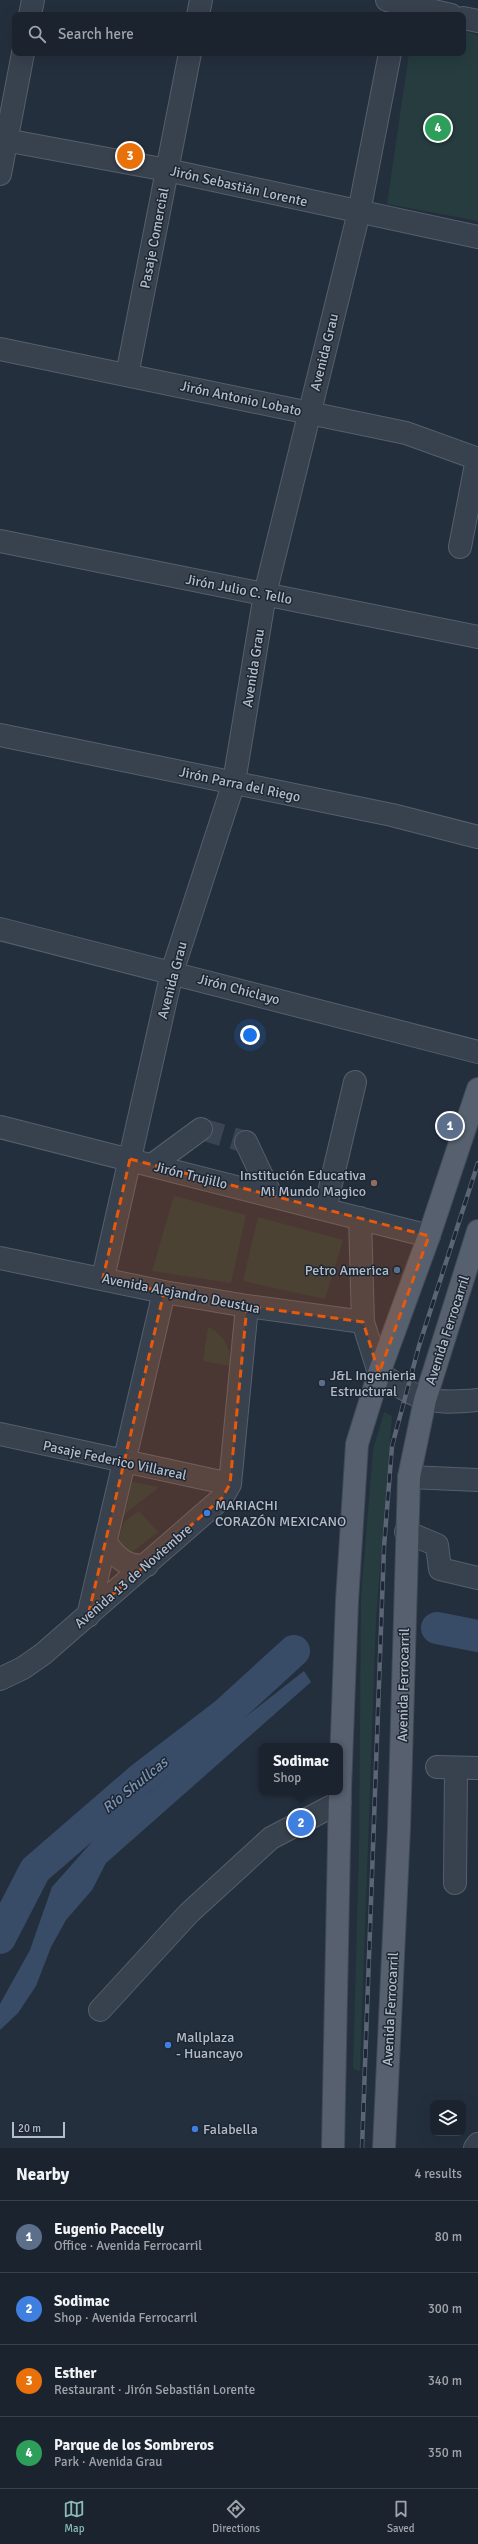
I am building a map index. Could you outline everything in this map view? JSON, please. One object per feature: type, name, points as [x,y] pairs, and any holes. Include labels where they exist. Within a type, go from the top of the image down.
[{"type":"main road","points":[[342,1743],[347,1601],[357,1444],[379,1373],[429,1236],[478,1089]]},
{"type":"main road","name":"Avenida Ferrocarril","points":[[384,2148],[399,1828],[406,1532],[409,1477],[425,1400],[476,1241]]},
{"type":"main road","points":[[333,2148],[340,1795]]},
{"type":"street","points":[[31,12],[33,0]]},
{"type":"street","points":[[199,12],[201,0]]},
{"type":"street","points":[[396,5],[434,12]]},
{"type":"street","points":[[466,19],[478,21]]},
{"type":"street","points":[[0,174],[3,139],[22,56]]},
{"type":"street","name":"Pasaje Comercial","points":[[127,375],[189,56]]},
{"type":"street","name":"Avenida Grau","points":[[103,1278],[172,972],[234,782],[265,594],[359,212],[389,56]]},
{"type":"street","name":"Jirón Sebastián Lorente","points":[[3,139],[167,170],[478,237]]},
{"type":"street","name":"Jirón Antonio Lobato","points":[[0,349],[406,432],[478,459]]},
{"type":"street","points":[[460,547],[478,459]]},
{"type":"street","name":"Jirón Julio C. Tello","points":[[0,541],[478,637]]},
{"type":"street","name":"Jirón Parra del Riego","points":[[0,735],[392,815],[478,837]]},
{"type":"street","name":"Jirón Chiclayo","points":[[0,929],[172,972],[478,1052]]},
{"type":"street","points":[[325,1209],[355,1082]]},
{"type":"street","name":"Jirón Trujillo","points":[[0,1127],[429,1236]]},
{"type":"street","points":[[152,1165],[201,1129]]},
{"type":"street","points":[[246,1142],[271,1195]]},
{"type":"street","points":[[360,1218],[363,1322],[379,1373],[425,1400],[438,1402],[478,1400]]},
{"type":"street","name":"Avenida Alejandro Deustua","points":[[0,1258],[103,1278],[164,1292],[247,1306],[363,1322]]},
{"type":"street","points":[[88,1616],[164,1292]]},
{"type":"street","name":"Avenida 13 de Noviembre","points":[[0,1679],[23,1668],[88,1616],[222,1498],[230,1484],[247,1306]]},
{"type":"street","name":"Pasaje Federico Villareal","points":[[0,1434],[125,1463],[230,1484]]},
{"type":"street","points":[[409,1477],[478,1480]]},
{"type":"street","points":[[406,1532],[437,1546],[440,1570],[478,1578]]},
{"type":"street","points":[[106,1544],[124,1562],[132,1566],[147,1565]]},
{"type":"street","points":[[455,1883],[447,1767],[478,1768]]},
{"type":"street","points":[[100,2010],[189,1913],[270,1838],[335,1795]]},
{"type":"street","points":[[475,2148],[478,2144]]},
{"type":"highlighted area","points":[[130,1159],[429,1236],[379,1373],[363,1322],[247,1306],[230,1484],[222,1498],[88,1616],[164,1292],[103,1278]]},
{"type":"green space","points":[[466,32],[478,35],[478,221],[387,204],[409,56],[466,56]]},
{"type":"green space","points":[[174,1196],[246,1215],[231,1283],[152,1271]]},
{"type":"green space","points":[[258,1217],[343,1240],[325,1299],[243,1281]]},
{"type":"green space","points":[[208,1327],[219,1334],[226,1343],[231,1366],[203,1361]]},
{"type":"green space","points":[[384,1412],[392,1416],[376,1619],[360,2071],[353,2069],[359,1850],[361,1596],[373,1450]]},
{"type":"green space","points":[[132,1482],[159,1487],[125,1514]]},
{"type":"green space","points":[[139,1511],[158,1532],[131,1553],[125,1551],[118,1541],[124,1522]]},
{"type":"water","points":[[304,1671],[311,1682],[106,1863],[92,1890],[66,1920],[51,1947],[36,1986],[18,2013],[0,2030],[0,2004],[30,1950],[52,1887],[106,1826]]},
{"type":"waterway","points":[[437,1628],[478,1636]]},
{"type":"waterway","name":"Río Shullcas","points":[[0,1938],[35,1870],[139,1780],[225,1714],[294,1651]]},
{"type":"tunnel","points":[[201,1129],[246,1142]]},
{"type":"railway","points":[[362,2148],[384,1547],[392,1446],[419,1346],[478,1163]]},
{"type":"place","name":"Parque de los Sombreros","points":[[438,128]]},
{"type":"place","name":"Esther","points":[[130,156]]},
{"type":"place","name":"Eugenio Paccelly","points":[[450,1126]]},
{"type":"place","name":"Institución Educativa Mi Mundo Magico","points":[[374,1183]]},
{"type":"place","name":"Petro America","points":[[397,1270]]},
{"type":"place","name":"J&L Ingenieria Estructural","points":[[322,1383]]},
{"type":"place","name":"MARIACHI CORAZÓN MEXICANO","points":[[207,1513]]},
{"type":"place","name":"Sodimac","points":[[301,1823]]},
{"type":"place","name":"Mallplaza - Huancayo","points":[[168,2045]]},
{"type":"place","name":"Falabella","points":[[195,2129]]}]
